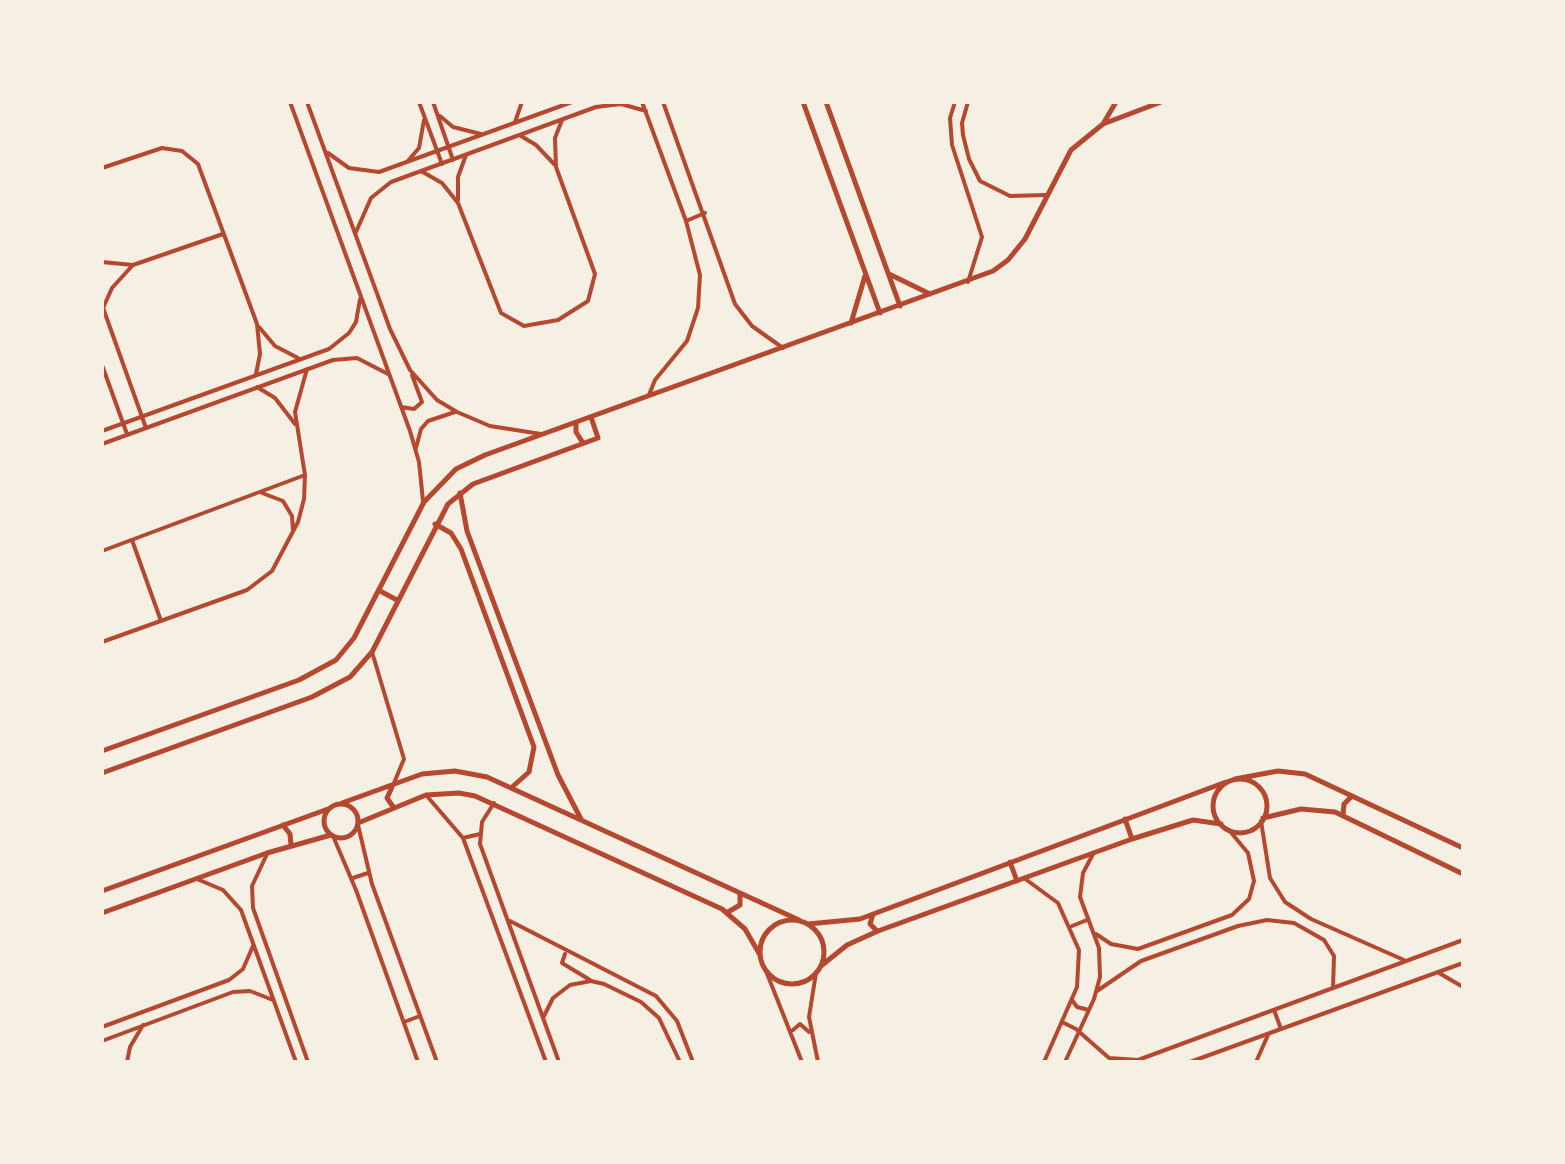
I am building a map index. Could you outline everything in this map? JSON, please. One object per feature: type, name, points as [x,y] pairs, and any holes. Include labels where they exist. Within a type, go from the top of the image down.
[{"type":"street","points":[[287,102],[401,407],[415,449],[424,502]]},
{"type":"street","points":[[307,102],[394,338],[422,402],[414,409],[401,407]]},
{"type":"street","points":[[419,102],[442,164]]},
{"type":"street","points":[[433,102],[453,160]]},
{"type":"street","points":[[514,124],[522,102]]},
{"type":"street","points":[[558,102],[569,103]]},
{"type":"street","points":[[642,102],[686,221],[700,275],[698,308],[687,341],[655,380],[649,396]]},
{"type":"street","points":[[663,102],[735,304],[752,326],[783,348]]},
{"type":"street","points":[[668,113],[670,102]]},
{"type":"street","points":[[803,102],[880,313]]},
{"type":"street","points":[[826,102],[900,306]]},
{"type":"street","points":[[955,102],[950,118],[952,145],[982,237],[968,282]]},
{"type":"street","points":[[968,102],[962,123],[963,135],[969,159],[980,181],[1010,196],[1046,195]]},
{"type":"street","points":[[1103,124],[1116,102]]},
{"type":"street","points":[[104,750],[325,668],[354,638],[424,502],[456,469],[543,434],[993,271],[1014,254],[1071,150],[1103,124],[1143,105],[1161,102]]},
{"type":"street","points":[[325,151],[349,168],[364,172],[403,166],[569,103]]},
{"type":"street","points":[[355,234],[363,209],[380,189],[421,171],[608,104],[646,111]]},
{"type":"street","points":[[436,111],[443,120],[464,132],[487,134]]},
{"type":"street","points":[[403,166],[419,148],[424,137],[423,114]]},
{"type":"street","points":[[421,171],[442,183],[458,203],[501,313],[524,326],[558,320],[588,301],[595,274],[556,167],[554,148],[562,120]]},
{"type":"street","points":[[519,136],[544,151],[556,167]]},
{"type":"street","points":[[102,168],[162,148],[182,151],[198,164],[257,324],[260,354],[256,374]]},
{"type":"street","points":[[458,203],[458,177],[466,155]]},
{"type":"street","points":[[686,221],[705,213]]},
{"type":"street","points":[[102,262],[133,265],[223,234]]},
{"type":"street","points":[[133,265],[118,280],[102,306],[146,428]]},
{"type":"street","points":[[851,323],[865,271]]},
{"type":"street","points":[[889,274],[931,295]]},
{"type":"street","points":[[102,431],[329,349],[349,333],[359,309],[360,296]]},
{"type":"street","points":[[257,324],[275,346],[300,359]]},
{"type":"street","points":[[102,444],[333,360],[357,358],[389,375]]},
{"type":"street","points":[[102,365],[127,435]]},
{"type":"street","points":[[102,642],[256,585],[272,571],[302,510],[305,475],[296,426],[297,401],[307,369]]},
{"type":"street","points":[[410,370],[426,390],[457,412],[490,426],[543,434]]},
{"type":"street","points":[[257,387],[283,406],[296,426]]},
{"type":"street","points":[[415,449],[421,429],[428,421],[447,412],[457,412]]},
{"type":"street","points":[[102,773],[324,691],[350,677],[372,652],[435,524],[460,493],[473,484],[598,438],[591,417]]},
{"type":"street","points":[[576,423],[576,432],[583,443]]},
{"type":"street","points":[[102,551],[305,475]]},
{"type":"street","points":[[260,493],[283,501],[292,516],[293,532]]},
{"type":"street","points":[[460,493],[467,531],[483,574],[558,775],[582,820]]},
{"type":"street","points":[[435,524],[451,533],[461,549],[534,747],[529,772],[511,788]]},
{"type":"street","points":[[132,540],[161,621]]},
{"type":"street","points":[[380,591],[397,600]]},
{"type":"street","points":[[372,652],[399,732],[404,759],[387,798],[394,808]]},
{"type":"street","points":[[102,891],[422,774],[455,771],[487,777],[808,924],[821,938],[824,956],[821,966]]},
{"type":"street","points":[[808,924],[836,924],[873,914],[1226,782],[1265,772],[1291,772],[1352,796],[1463,848]]},
{"type":"street","points":[[1235,779],[1250,781],[1261,790],[1266,804],[1262,820],[1268,869],[1274,887],[1285,902],[1311,919],[1407,961]]},
{"type":"street","points":[[1221,824],[1213,802],[1226,782]]},
{"type":"street","points":[[102,913],[291,845],[332,836],[348,837],[358,824],[426,795],[459,793],[494,803],[727,912],[745,929],[760,955],[802,1062]]},
{"type":"street","points":[[426,795],[463,838],[546,1062]]},
{"type":"street","points":[[1343,816],[1344,804],[1352,796]]},
{"type":"street","points":[[342,803],[354,809],[368,873],[437,1062]]},
{"type":"street","points":[[494,803],[482,822],[480,834],[507,920],[559,1062]]},
{"type":"street","points":[[328,809],[324,823],[352,879],[418,1062]]},
{"type":"street","points":[[1229,830],[1246,831],[1262,820],[1309,809],[1343,816],[1463,874]]},
{"type":"street","points":[[1125,819],[1132,839]]},
{"type":"street","points":[[818,1062],[810,1034],[809,1008],[816,973],[847,945],[1132,839],[1193,820],[1221,824],[1244,845],[1254,871],[1249,899],[1232,915],[1138,949],[1111,944],[1096,934]]},
{"type":"street","points":[[283,825],[290,834],[291,845]]},
{"type":"street","points":[[463,838],[480,834]]},
{"type":"street","points":[[267,853],[252,886],[256,918],[308,1062]]},
{"type":"street","points":[[1065,1062],[1097,991],[1101,962],[1096,934],[1082,908],[1080,885],[1094,853]]},
{"type":"street","points":[[1010,862],[1021,880],[1058,903],[1071,926],[1081,963],[1072,1000],[1044,1062]]},
{"type":"street","points":[[1254,871],[1268,869]]},
{"type":"street","points":[[352,879],[368,873]]},
{"type":"street","points":[[197,879],[233,898],[245,922],[296,1062]]},
{"type":"street","points":[[727,912],[738,909],[740,894]]},
{"type":"street","points":[[873,914],[870,924],[878,931]]},
{"type":"street","points":[[1232,915],[1238,926]]},
{"type":"street","points":[[245,922],[256,918]]},
{"type":"street","points":[[1306,928],[1311,919]]},
{"type":"street","points":[[507,920],[567,954],[656,996],[677,1021],[693,1062]]},
{"type":"street","points":[[760,955],[768,931],[782,921],[799,920]]},
{"type":"street","points":[[1071,926],[1087,920]]},
{"type":"street","points":[[1097,991],[1141,961],[1238,926],[1267,920],[1306,928],[1330,947],[1335,965],[1333,988]]},
{"type":"street","points":[[1062,1022],[1109,1058],[1128,1061],[1147,1057],[1463,940]]},
{"type":"street","points":[[102,1027],[229,980],[243,969],[253,944]]},
{"type":"street","points":[[1138,949],[1137,955],[1141,961]]},
{"type":"street","points":[[567,954],[561,958],[562,963],[591,981],[629,995],[652,1010],[665,1026],[680,1062]]},
{"type":"street","points":[[1190,1062],[1463,963]]},
{"type":"street","points":[[766,971],[790,984],[816,973]]},
{"type":"street","points":[[1437,972],[1463,987]]},
{"type":"street","points":[[229,980],[233,992]]},
{"type":"street","points":[[543,1018],[561,991],[591,981]]},
{"type":"street","points":[[102,1041],[233,992],[250,991],[274,1000]]},
{"type":"street","points":[[1072,1000],[1077,1007],[1089,1010]]},
{"type":"street","points":[[1274,1010],[1281,1029]]},
{"type":"street","points":[[404,1022],[420,1016]]},
{"type":"street","points":[[792,1033],[800,1024],[810,1034]]},
{"type":"street","points":[[127,1062],[130,1047],[143,1025]]},
{"type":"street","points":[[1256,1062],[1269,1033]]},
{"type":"street","points":[[1143,1062],[1147,1057]]}]
